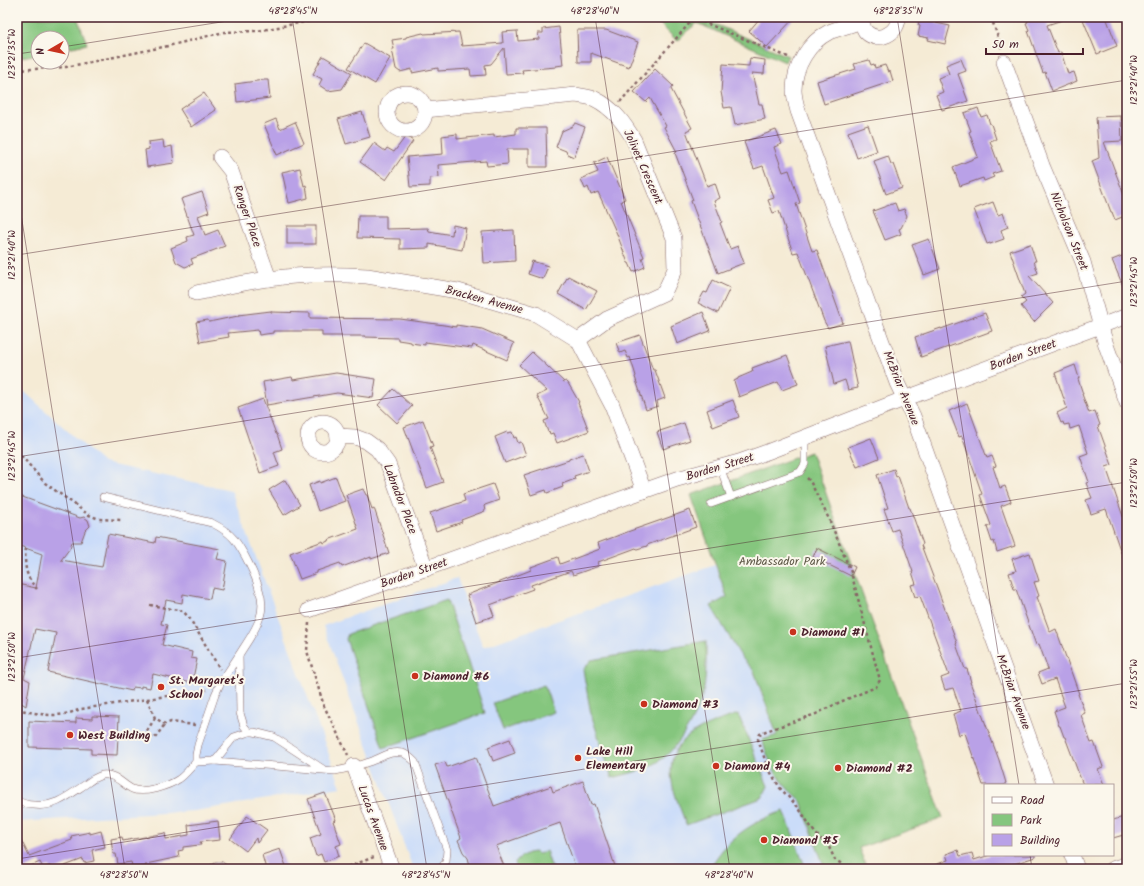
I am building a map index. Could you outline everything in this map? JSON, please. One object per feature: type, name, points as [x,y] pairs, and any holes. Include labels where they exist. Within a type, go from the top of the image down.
[{"type":"street","name":"McBriar Avenue","points":[[898,17],[895,29],[889,35],[880,37],[872,36],[865,31],[861,19],[828,33],[811,46],[800,62],[795,76],[794,91],[798,111],[904,399],[913,416],[1046,784]]},
{"type":"street","name":"Nicholson Street","points":[[1004,62],[1043,168],[1083,262],[1106,345],[1127,403]]},
{"type":"street","name":"Jolivet Crescent","points":[[425,110],[576,95],[594,99],[613,110],[625,125],[634,140],[674,238],[674,269],[664,293],[607,320],[578,340]]},
{"type":"street","name":"Ranger Place","points":[[220,157],[231,171],[269,278]]},
{"type":"street","name":"Bracken Avenue","points":[[196,292],[269,278],[304,275],[367,276],[458,291],[536,314],[578,340]]},
{"type":"street","name":"Borden Street","points":[[309,610],[677,479],[767,452],[1127,316]]},
{"type":"street","points":[[578,340],[612,405],[644,491]]},
{"type":"street","name":"Labrador Place","points":[[338,436],[354,437],[366,441],[377,449],[388,464],[426,568]]},
{"type":"street","name":"Lucas Avenue","points":[[354,766],[392,869]]},
{"type":"street","points":[[1072,856],[1077,869]]},
{"type":"street","points":[[1112,869],[1127,864]]},
{"type":"lane","points":[[711,504],[800,472],[805,464],[805,437]]},
{"type":"lane","points":[[720,467],[731,497]]},
{"type":"lane","points":[[17,800],[23,804],[48,806],[61,800],[95,778],[106,775],[118,779],[134,790],[140,791],[149,790],[168,784],[186,774],[196,762],[196,755],[204,726],[218,688],[224,676],[254,631],[260,617],[262,604],[260,590],[254,575],[234,539],[224,529],[212,523],[103,496]]},
{"type":"lane","points":[[239,655],[240,713],[244,726],[249,732]]},
{"type":"lane","points":[[215,761],[234,737],[249,732],[254,732],[274,737],[324,769]]},
{"type":"lane","points":[[196,762],[215,761],[335,771],[369,762],[390,754],[401,753],[409,756],[415,762],[447,850],[446,861],[441,869]]},
{"type":"path","points":[[17,70],[66,67],[134,54],[224,32],[258,31],[330,17]]},
{"type":"path","points":[[613,110],[693,17],[800,62]]},
{"type":"path","points":[[991,17],[1001,43],[1004,62]]},
{"type":"path","points":[[17,451],[45,483],[89,515],[99,519],[120,520]]},
{"type":"path","points":[[800,472],[810,481],[820,500],[851,572],[880,680],[876,687],[816,714],[763,732],[760,734],[758,739],[767,766],[780,788],[800,810],[814,833],[829,847],[835,860],[842,864]]},
{"type":"path","points":[[26,548],[25,557],[27,576],[37,589]]},
{"type":"path","points":[[150,605],[183,611],[190,619],[224,676]]},
{"type":"path","points":[[309,610],[307,651],[324,706],[354,766]]},
{"type":"path","points":[[17,709],[55,716],[70,713],[81,708],[218,688]]},
{"type":"path","points":[[147,699],[155,718],[165,724]]},
{"type":"path","points":[[155,718],[145,734],[156,738],[165,724],[172,722],[204,726]]},
{"type":"path","points":[[343,869],[386,853]]},
{"type":"shaded area","name":"St. Margaret's School","points":[[17,385],[103,463],[231,490],[341,787],[195,811],[17,822]]},
{"type":"shaded area","name":"Lake Hill Elementary","points":[[715,565],[825,869],[413,869],[323,626],[457,578],[483,647]]},
{"type":"green space","points":[[17,17],[77,17],[87,44],[70,47],[70,30],[30,30],[30,56],[17,58]]},
{"type":"green space","points":[[653,17],[704,17],[703,19],[788,56],[785,62],[697,23],[677,41]]},
{"type":"green space","name":"Ambassador Park","points":[[811,452],[943,818],[859,848],[867,869],[825,869],[801,801],[790,791],[776,773],[770,762],[762,740],[777,735],[754,671],[742,658],[711,606],[727,597],[691,495]]},
{"type":"green space","name":"Diamond #6","points":[[447,600],[485,713],[383,748],[346,639],[348,634]]},
{"type":"green space","name":"Diamond #3","points":[[706,641],[704,689],[695,714],[678,743],[664,758],[651,766],[612,778],[591,714],[583,670],[591,660]]},
{"type":"green space","points":[[544,685],[554,712],[503,730],[493,703]]},
{"type":"green space","name":"Diamond #4","points":[[738,714],[768,786],[762,798],[686,825],[673,787],[671,770],[673,757],[679,746],[698,730]]},
{"type":"green space","name":"Diamond #5","points":[[784,811],[806,869],[710,869],[716,858],[741,832],[761,820]]},
{"type":"green space","points":[[546,851],[552,869],[517,869],[515,863],[522,856],[528,853],[534,852],[539,854]]},
{"type":"building","points":[[761,17],[795,17],[767,47],[749,31]]},
{"type":"building","points":[[920,17],[937,20],[936,23],[950,26],[945,44],[928,40],[929,38],[918,36]]},
{"type":"building","points":[[1026,17],[1065,17],[1065,19],[1047,25],[1058,53],[1061,52],[1068,74],[1074,72],[1077,81],[1052,91],[1045,72],[1043,73],[1028,31],[1029,30],[1026,23],[1028,22]]},
{"type":"building","points":[[1082,17],[1106,17],[1117,46],[1097,54]]},
{"type":"building","points":[[559,27],[563,65],[522,70],[523,73],[506,74],[504,48],[491,64],[485,65],[486,75],[471,76],[470,69],[438,71],[438,68],[412,73],[412,69],[400,72],[396,69],[392,49],[394,49],[392,40],[423,33],[459,32],[462,46],[503,43],[502,32],[517,31],[518,41],[539,39],[538,33],[543,33],[543,29]]},
{"type":"building","points":[[577,30],[606,30],[638,42],[629,67],[591,53],[591,62],[578,62]]},
{"type":"building","points":[[364,43],[390,58],[375,84],[348,68]]},
{"type":"building","points":[[323,56],[352,73],[342,89],[328,91],[319,85],[322,79],[313,74]]},
{"type":"building","points":[[750,58],[765,60],[764,74],[752,73],[759,104],[762,104],[765,119],[735,125],[731,107],[724,108],[721,92],[723,64],[749,66]]},
{"type":"building","points":[[961,59],[966,71],[958,74],[968,101],[942,110],[936,95],[943,92],[938,78],[949,74],[946,65]]},
{"type":"building","points":[[869,60],[871,65],[874,64],[875,68],[885,65],[888,72],[890,71],[893,81],[824,104],[817,81],[856,69],[854,64]]},
{"type":"building","points":[[655,69],[673,86],[671,89],[692,128],[686,131],[707,186],[715,183],[720,198],[714,201],[722,222],[720,223],[730,249],[738,246],[744,263],[718,273],[691,201],[693,200],[675,153],[677,152],[664,127],[666,126],[650,98],[646,102],[634,92]]},
{"type":"building","points":[[268,80],[270,98],[237,102],[235,84]]},
{"type":"building","points":[[204,93],[216,110],[191,127],[180,109]]},
{"type":"building","points":[[978,108],[981,117],[987,115],[991,124],[996,139],[990,141],[1001,171],[992,174],[994,177],[984,181],[983,178],[960,186],[953,167],[978,157],[969,132],[971,131],[964,113]]},
{"type":"building","points":[[362,112],[370,137],[346,144],[338,119]]},
{"type":"building","points":[[1121,116],[1122,141],[1104,142],[1127,203],[1127,215],[1115,220],[1092,161],[1099,158],[1096,117]]},
{"type":"building","points":[[276,119],[280,129],[295,122],[304,143],[277,155],[264,124]]},
{"type":"building","points":[[575,123],[585,127],[574,157],[567,154],[566,151],[556,147],[562,131],[573,126]]},
{"type":"building","points":[[868,125],[877,151],[857,158],[848,132]]},
{"type":"building","points":[[516,128],[546,128],[547,167],[529,167],[529,149],[507,149],[508,164],[487,166],[486,161],[438,165],[439,177],[430,178],[430,186],[410,187],[407,157],[443,154],[442,136],[457,134],[457,139],[494,135],[494,137],[516,134]]},
{"type":"building","points":[[776,130],[782,144],[774,147],[783,172],[789,170],[800,203],[796,204],[812,251],[817,250],[843,323],[828,328],[798,252],[793,253],[779,211],[773,213],[768,200],[774,198],[763,166],[754,169],[744,142]]},
{"type":"building","points":[[406,136],[413,141],[386,180],[360,162],[374,143],[385,151],[387,148],[394,152]]},
{"type":"building","points":[[163,140],[164,148],[172,146],[174,163],[147,167],[145,150],[149,149],[148,142]]},
{"type":"building","points":[[888,156],[891,164],[893,164],[902,188],[886,194],[874,161]]},
{"type":"building","points":[[607,157],[625,199],[621,201],[644,257],[642,258],[645,267],[633,272],[598,192],[591,195],[588,187],[585,189],[581,179],[598,172],[594,163]]},
{"type":"building","points":[[300,168],[304,186],[306,185],[308,198],[289,203],[282,172]]},
{"type":"building","points":[[202,192],[209,212],[198,216],[205,235],[218,230],[225,246],[191,259],[193,264],[185,267],[176,262],[171,248],[188,241],[187,237],[194,235],[181,199]]},
{"type":"building","points":[[993,202],[998,215],[1003,213],[1008,227],[1001,230],[1004,239],[987,244],[974,209]]},
{"type":"building","points":[[895,203],[898,211],[904,209],[907,216],[899,229],[901,234],[885,240],[873,211]]},
{"type":"building","points":[[358,216],[386,216],[386,229],[428,228],[429,231],[452,235],[453,225],[466,228],[462,250],[429,244],[429,248],[400,249],[400,239],[357,238]]},
{"type":"building","points":[[287,226],[316,226],[316,244],[287,244]]},
{"type":"building","points":[[514,230],[515,261],[484,263],[482,232]]},
{"type":"building","points":[[929,239],[940,269],[924,275],[912,245]]},
{"type":"building","points":[[1030,244],[1036,261],[1034,261],[1038,273],[1029,276],[1053,303],[1034,322],[1021,306],[1026,302],[1021,297],[1025,294],[1010,251]]},
{"type":"building","points":[[1127,254],[1127,295],[1112,260]]},
{"type":"building","points":[[532,261],[548,266],[543,279],[528,274]]},
{"type":"building","points":[[568,276],[597,291],[586,310],[558,294]]},
{"type":"building","points":[[713,280],[730,288],[718,313],[698,303],[704,292],[707,293]]},
{"type":"building","points":[[271,311],[310,313],[310,318],[400,319],[456,327],[456,325],[482,329],[514,343],[507,360],[473,345],[472,348],[425,342],[425,345],[398,340],[398,338],[322,336],[322,331],[273,331],[273,333],[259,335],[258,330],[228,333],[229,337],[200,342],[196,322],[208,320],[209,322],[238,315]]},
{"type":"building","points":[[703,312],[710,331],[677,344],[671,326]]},
{"type":"building","points":[[985,313],[992,331],[921,357],[915,337]]},
{"type":"building","points":[[640,335],[665,398],[657,401],[658,406],[646,410],[630,357],[628,358],[625,351],[620,353],[616,343]]},
{"type":"building","points":[[848,341],[858,388],[848,390],[845,380],[834,384],[825,346]]},
{"type":"building","points":[[532,352],[564,382],[566,381],[568,383],[579,402],[578,403],[589,431],[557,443],[553,433],[550,434],[549,431],[548,432],[544,421],[549,419],[537,396],[547,391],[519,365]]},
{"type":"building","points":[[787,355],[798,384],[782,390],[778,382],[739,397],[734,381],[752,372],[752,368]]},
{"type":"building","points":[[1075,365],[1082,394],[1089,413],[1095,411],[1100,425],[1098,426],[1112,465],[1106,467],[1127,528],[1127,564],[1125,564],[1106,509],[1091,514],[1086,500],[1092,498],[1086,483],[1089,482],[1080,456],[1088,453],[1079,426],[1070,429],[1069,424],[1064,425],[1063,422],[1061,423],[1057,413],[1067,408],[1055,373]]},
{"type":"building","points":[[336,373],[376,379],[373,398],[337,393],[267,405],[263,382],[292,377],[293,380]]},
{"type":"building","points":[[393,389],[412,406],[397,423],[378,405]]},
{"type":"building","points":[[263,399],[282,449],[274,452],[279,466],[260,473],[238,408]]},
{"type":"building","points":[[733,400],[739,417],[713,427],[707,410]]},
{"type":"building","points":[[967,403],[987,458],[992,456],[996,466],[993,467],[1000,488],[1005,486],[1011,502],[1001,506],[1015,546],[997,552],[994,541],[992,542],[987,527],[991,525],[980,495],[982,494],[962,436],[959,437],[949,411]]},
{"type":"building","points":[[423,420],[433,446],[430,447],[443,482],[427,488],[404,427]]},
{"type":"building","points":[[684,423],[690,440],[663,449],[657,432]]},
{"type":"building","points":[[507,432],[512,432],[518,443],[521,442],[526,455],[505,463],[495,437]]},
{"type":"building","points":[[871,438],[879,458],[857,467],[848,447]]},
{"type":"building","points":[[583,454],[589,471],[574,476],[575,479],[562,484],[563,487],[547,493],[546,490],[531,495],[524,475]]},
{"type":"building","points":[[894,469],[896,477],[898,476],[923,544],[921,545],[957,643],[956,644],[965,669],[967,669],[970,682],[999,760],[1006,783],[1005,784],[983,785],[965,733],[959,735],[953,714],[961,711],[953,688],[945,690],[941,678],[949,675],[920,596],[915,597],[911,585],[916,584],[913,572],[898,529],[892,531],[884,509],[888,508],[877,475]]},
{"type":"building","points":[[336,477],[345,501],[318,511],[309,485],[320,481],[320,483]]},
{"type":"building","points":[[285,480],[300,505],[284,515],[269,490]]},
{"type":"building","points":[[493,484],[499,500],[485,505],[485,511],[461,520],[462,522],[436,531],[430,513],[465,501],[463,494]]},
{"type":"building","points":[[363,489],[372,509],[374,508],[389,553],[371,559],[371,557],[366,558],[342,567],[340,563],[300,579],[290,553],[323,541],[324,543],[328,540],[358,529],[346,495]]},
{"type":"building","points":[[17,495],[80,518],[84,517],[88,520],[90,526],[85,531],[81,542],[72,542],[70,548],[61,560],[102,567],[108,534],[155,543],[156,537],[220,549],[217,559],[227,561],[222,590],[212,588],[210,599],[183,594],[182,603],[166,600],[161,624],[167,625],[162,645],[192,652],[191,658],[197,659],[192,683],[153,674],[150,688],[141,686],[141,688],[133,687],[132,691],[48,672],[56,633],[35,629],[24,678],[30,681],[26,706],[17,700],[17,584],[36,588],[42,554],[17,545]]},
{"type":"building","points":[[690,510],[696,527],[647,546],[636,548],[598,562],[599,566],[573,575],[571,571],[531,585],[533,589],[490,605],[494,616],[476,622],[467,595],[531,570],[531,567],[558,557],[560,564],[600,549],[598,543]]},
{"type":"building","points":[[817,548],[855,567],[851,576],[813,557]]},
{"type":"building","points":[[1030,553],[1039,581],[1034,582],[1039,596],[1037,597],[1050,632],[1056,629],[1085,713],[1081,715],[1091,743],[1094,742],[1103,767],[1098,769],[1104,784],[1083,784],[1065,737],[1059,726],[1054,711],[1065,707],[1055,679],[1042,684],[1038,673],[1048,669],[1039,644],[1036,645],[1016,589],[1014,589],[1009,573],[1016,571],[1012,559]]},
{"type":"building","name":"West Building","points":[[92,716],[119,717],[117,755],[91,754],[91,749],[29,747],[29,721],[76,723],[76,718],[92,719]]},
{"type":"building","points":[[510,739],[515,753],[493,761],[488,747]]},
{"type":"building","points":[[476,757],[494,806],[551,786],[553,792],[583,781],[591,805],[594,804],[616,869],[576,869],[560,823],[496,846],[505,869],[471,869],[468,858],[463,852],[458,840],[461,838],[435,765],[445,762],[447,767]]},
{"type":"building","points":[[325,793],[336,820],[333,821],[341,844],[336,846],[339,856],[324,862],[321,854],[316,856],[310,838],[321,834],[308,799]]},
{"type":"building","points":[[247,816],[267,830],[257,843],[256,838],[246,851],[230,839]]},
{"type":"building","points":[[1124,817],[1127,827],[1127,834],[1114,838],[1114,820]]},
{"type":"building","points":[[218,821],[220,840],[200,842],[201,845],[183,847],[183,850],[178,851],[179,857],[146,864],[146,866],[133,869],[131,862],[118,864],[116,854],[113,854],[111,839],[122,837],[123,841],[165,833],[166,839],[189,835],[188,825]]},
{"type":"building","points":[[101,831],[105,847],[92,850],[94,861],[84,863],[83,859],[57,869],[51,869],[50,866],[43,868],[40,862],[24,869],[17,869],[17,832],[29,856],[72,840],[71,836]]},
{"type":"building","points":[[280,849],[287,869],[266,869],[262,855]]},
{"type":"building","points":[[958,850],[960,856],[972,853],[974,860],[987,856],[1035,857],[999,869],[927,869],[948,860],[946,854]]},
{"type":"place","name":"Diamond #1","points":[[793,632]]},
{"type":"place","name":"Diamond #6","points":[[415,676]]},
{"type":"place","name":"St. Margaret's School","points":[[161,687]]},
{"type":"place","name":"Diamond #3","points":[[644,704]]},
{"type":"place","name":"West Building","points":[[70,735]]},
{"type":"place","name":"Lake Hill Elementary","points":[[578,758]]},
{"type":"place","name":"Diamond #4","points":[[716,766]]},
{"type":"place","name":"Diamond #2","points":[[838,768]]},
{"type":"place","name":"Diamond #5","points":[[764,840]]}]
